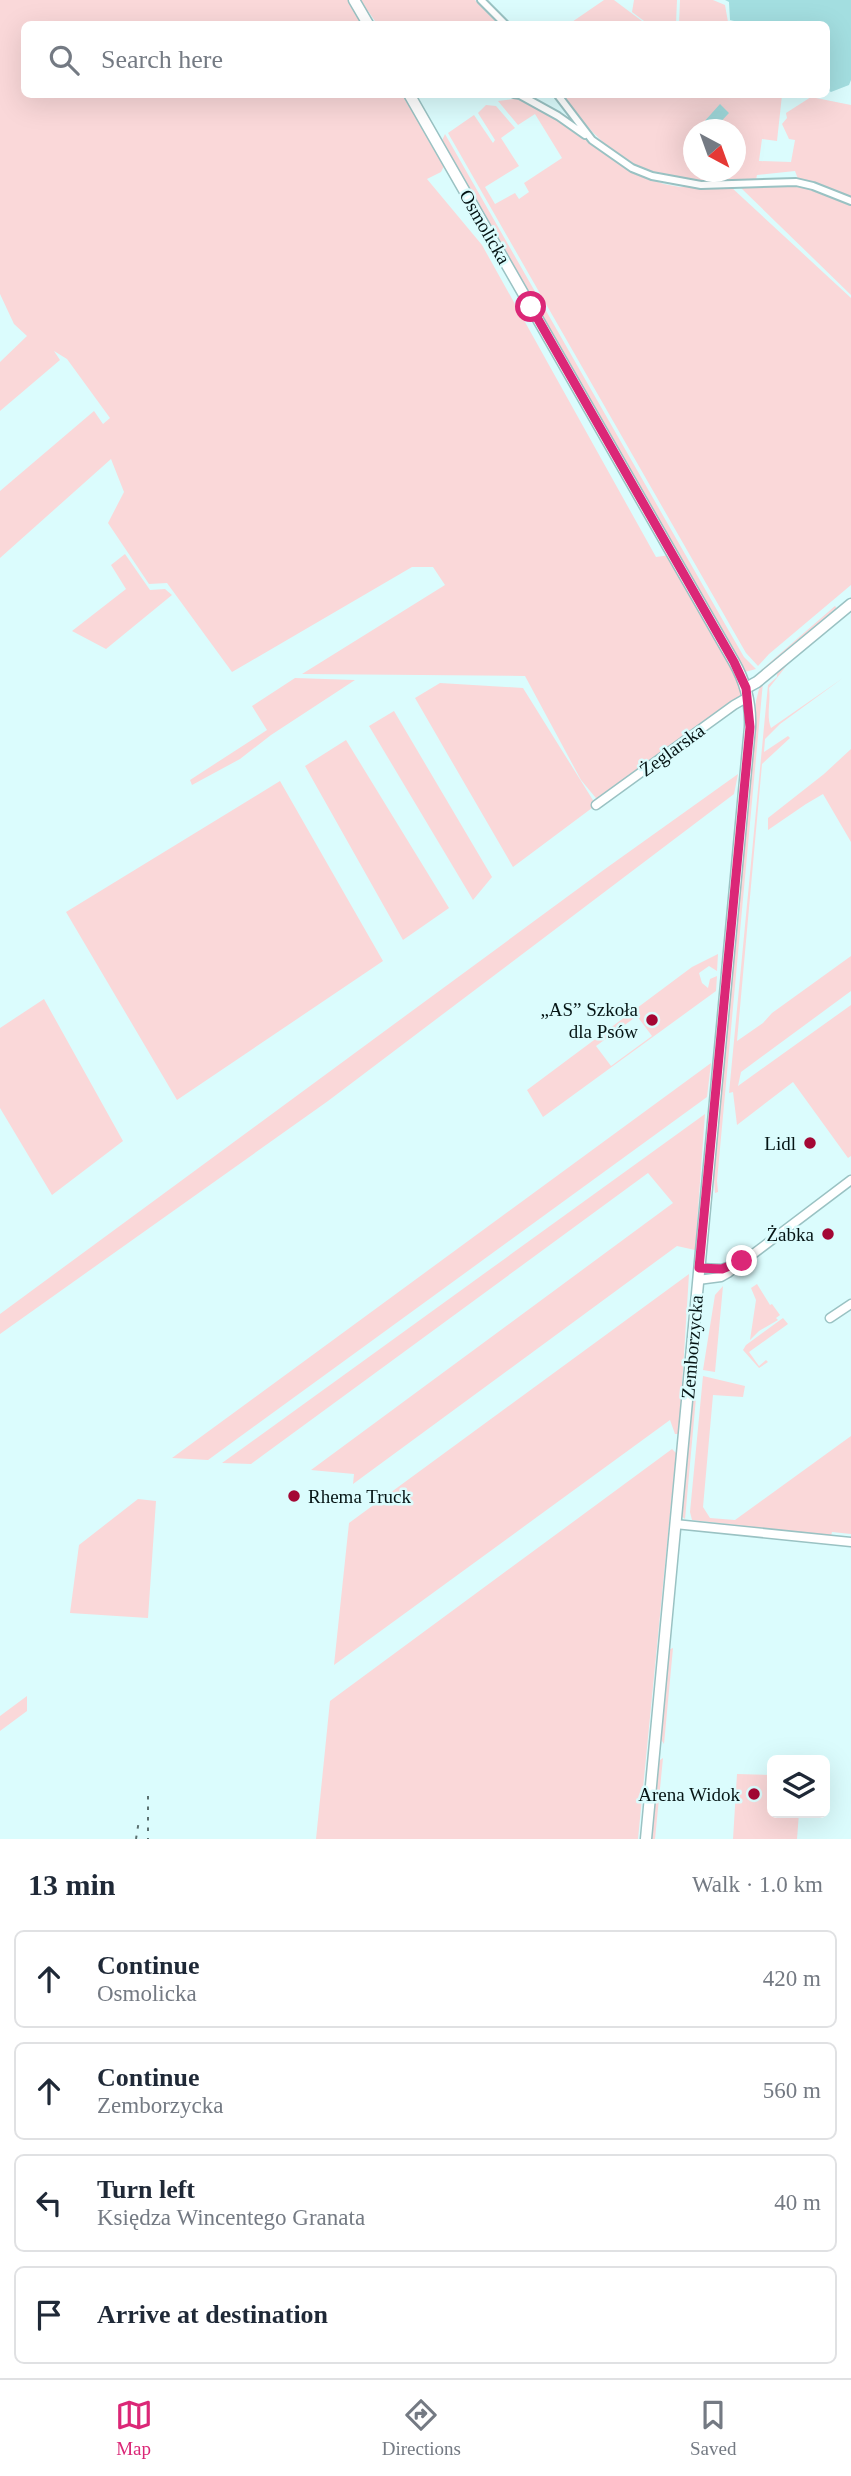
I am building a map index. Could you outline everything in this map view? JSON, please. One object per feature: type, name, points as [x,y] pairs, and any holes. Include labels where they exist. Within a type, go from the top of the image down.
[{"type":"street","points":[[354,0],[366,21]]},
{"type":"street","points":[[481,0],[502,21]]},
{"type":"street","name":"Osmolicka","points":[[411,98],[738,668],[747,693]]},
{"type":"street","points":[[525,98],[558,116],[632,168],[666,180],[701,185],[796,182],[851,201]]},
{"type":"street","points":[[560,98],[592,140]]},
{"type":"street","name":"Żeglarska","points":[[596,805],[734,705],[764,676],[851,604]]},
{"type":"street","name":"Zemborzycka","points":[[646,1839],[750,727],[747,693]]},
{"type":"street","points":[[698,1280],[721,1277],[851,1180]]},
{"type":"street","points":[[699,1268],[722,1269],[742,1261]]},
{"type":"street","points":[[830,1318],[851,1304]]},
{"type":"street","points":[[675,1524],[851,1542]]},
{"type":"shaded area","points":[[0,0],[475,0],[495,21],[375,21],[368,11],[359,18],[361,21],[21,21],[21,98],[404,98],[445,164],[441,172],[427,179],[482,245],[656,557],[671,555],[736,674],[742,695],[600,803],[581,780],[525,676],[302,674],[445,585],[433,567],[412,567],[232,672],[167,583],[149,584],[108,523],[124,492],[111,459],[0,558],[0,491],[94,411],[103,424],[110,418],[67,359],[54,351],[60,360],[0,411],[0,362],[27,336],[14,324],[0,294]]},
{"type":"shaded area","points":[[604,0],[614,0],[642,21],[573,21]]},
{"type":"shaded area","points":[[634,0],[677,0],[676,21],[644,21],[632,12]]},
{"type":"shaded area","points":[[680,0],[713,0],[725,5],[728,21],[679,21]]},
{"type":"shaded area","points":[[564,98],[782,98],[777,141],[762,139],[759,161],[791,162],[795,140],[789,139],[782,124],[787,118],[786,113],[809,98],[851,105],[851,197],[814,182],[798,179],[795,171],[757,175],[756,180],[746,180],[746,119],[683,119],[683,178],[645,169],[624,158],[583,122]]},
{"type":"shaded area","points":[[514,99],[556,119],[641,176],[680,187],[731,187],[851,298],[851,585],[758,666],[746,653],[448,133],[474,115],[493,143],[495,140],[478,113],[486,105],[496,106],[515,128],[501,138],[519,166],[485,187],[495,204],[515,193],[519,199],[529,192],[524,183],[562,158],[535,114],[518,125],[498,101]]},
{"type":"shaded area","points":[[445,134],[744,657],[756,669],[745,672],[630,471],[627,461],[625,462],[441,143]]},
{"type":"shaded area","points":[[787,186],[813,189],[851,205],[851,295],[741,188]]},
{"type":"shaded area","points":[[125,554],[150,590],[165,589],[172,595],[106,649],[72,631],[126,589],[111,565]]},
{"type":"shaded area","points":[[835,606],[838,610],[763,672],[761,670]]},
{"type":"shaded area","points":[[851,612],[791,660],[769,688],[771,728],[843,678],[780,724],[765,739],[764,752],[788,736],[790,738],[762,764],[737,1041],[851,956],[851,991],[741,1072],[738,1086],[851,1005],[851,1156],[848,1158],[793,1082],[737,1125],[733,1092],[729,1093],[768,685],[777,677],[777,670],[841,617]]},
{"type":"shaded area","points":[[295,678],[355,680],[271,735],[240,759],[192,785],[190,780],[267,730],[252,706]]},
{"type":"shaded area","points":[[763,682],[718,1192],[715,1193],[713,1164],[756,701]]},
{"type":"shaded area","points":[[440,683],[523,688],[596,805],[513,867],[415,698]]},
{"type":"shaded area","points":[[394,711],[492,877],[473,900],[369,726]]},
{"type":"shaded area","points":[[346,740],[449,908],[403,940],[305,766]]},
{"type":"shaded area","points":[[851,749],[851,842],[823,794],[768,830],[768,818]]},
{"type":"shaded area","points":[[738,774],[734,794],[328,1101],[0,1334],[0,1314]]},
{"type":"shaded area","points":[[280,781],[383,961],[177,1100],[66,912]]},
{"type":"shaded area","points":[[718,954],[717,971],[709,966],[699,973],[702,983],[708,988],[710,979],[717,976],[716,991],[543,1117],[527,1090],[692,967]],"holes":[[[637,1016],[652,1036],[611,1066],[596,1046]]]},
{"type":"shaded area","points":[[44,999],[123,1141],[52,1195],[0,1108],[0,1028]]},
{"type":"shaded area","points":[[711,1063],[707,1097],[208,1460],[172,1458]]},
{"type":"shaded area","points":[[705,1114],[695,1250],[677,1246],[353,1484],[354,1474],[311,1470],[673,1203],[648,1173],[251,1464],[222,1463]]},
{"type":"shaded area","points":[[689,1274],[679,1434],[675,1434],[670,1420],[334,1665],[349,1523]]},
{"type":"shaded area","points":[[757,1284],[780,1315],[776,1318],[778,1320],[750,1340],[756,1300],[751,1288]]},
{"type":"shaded area","points":[[723,1286],[715,1372],[703,1370],[715,1295]]},
{"type":"shaded area","points":[[783,1318],[788,1324],[749,1352],[759,1366],[766,1360],[768,1362],[759,1368],[743,1350]]},
{"type":"shaded area","points":[[698,1376],[685,1519],[681,1516],[693,1380]]},
{"type":"shaded area","points":[[703,1376],[745,1386],[743,1397],[713,1395],[703,1507],[710,1518],[735,1520],[851,1436],[851,1534],[832,1532],[831,1536],[692,1520],[690,1512]]},
{"type":"shaded area","points":[[672,1449],[676,1453],[638,1839],[316,1839],[330,1701]]},
{"type":"shaded area","points":[[138,1499],[156,1501],[148,1618],[70,1613],[79,1545]]},
{"type":"shaded area","points":[[673,1648],[664,1744],[660,1738],[668,1650]]},
{"type":"shaded area","points":[[27,1696],[27,1711],[0,1731],[0,1716]]},
{"type":"shaded area","points":[[663,1758],[655,1839],[650,1839],[657,1762]]},
{"type":"shaded area","name":"Arena Widok","points":[[737,1774],[767,1775],[767,1818],[799,1818],[797,1839],[733,1839]]},
{"type":"water","points":[[725,0],[851,0],[849,85],[830,92],[830,21],[734,21],[730,20],[729,2]]},
{"type":"water","points":[[720,104],[729,113],[723,119],[707,119]]},
{"type":"railway","points":[[148,1796],[148,1839]]},
{"type":"railway","points":[[136,1839],[139,1820]]},
{"type":"place","name":"„AS” Szkoła dla Psów","points":[[652,1020]]},
{"type":"place","name":"Lidl","points":[[810,1143]]},
{"type":"place","name":"Żabka","points":[[828,1234]]},
{"type":"place","name":"Rhema Truck","points":[[294,1496]]},
{"type":"place","name":"Arena Widok","points":[[754,1794]]},
{"type":"route","points":[[531,307],[742,676],[750,706],[699,1268],[729,1268],[742,1261]]}]
